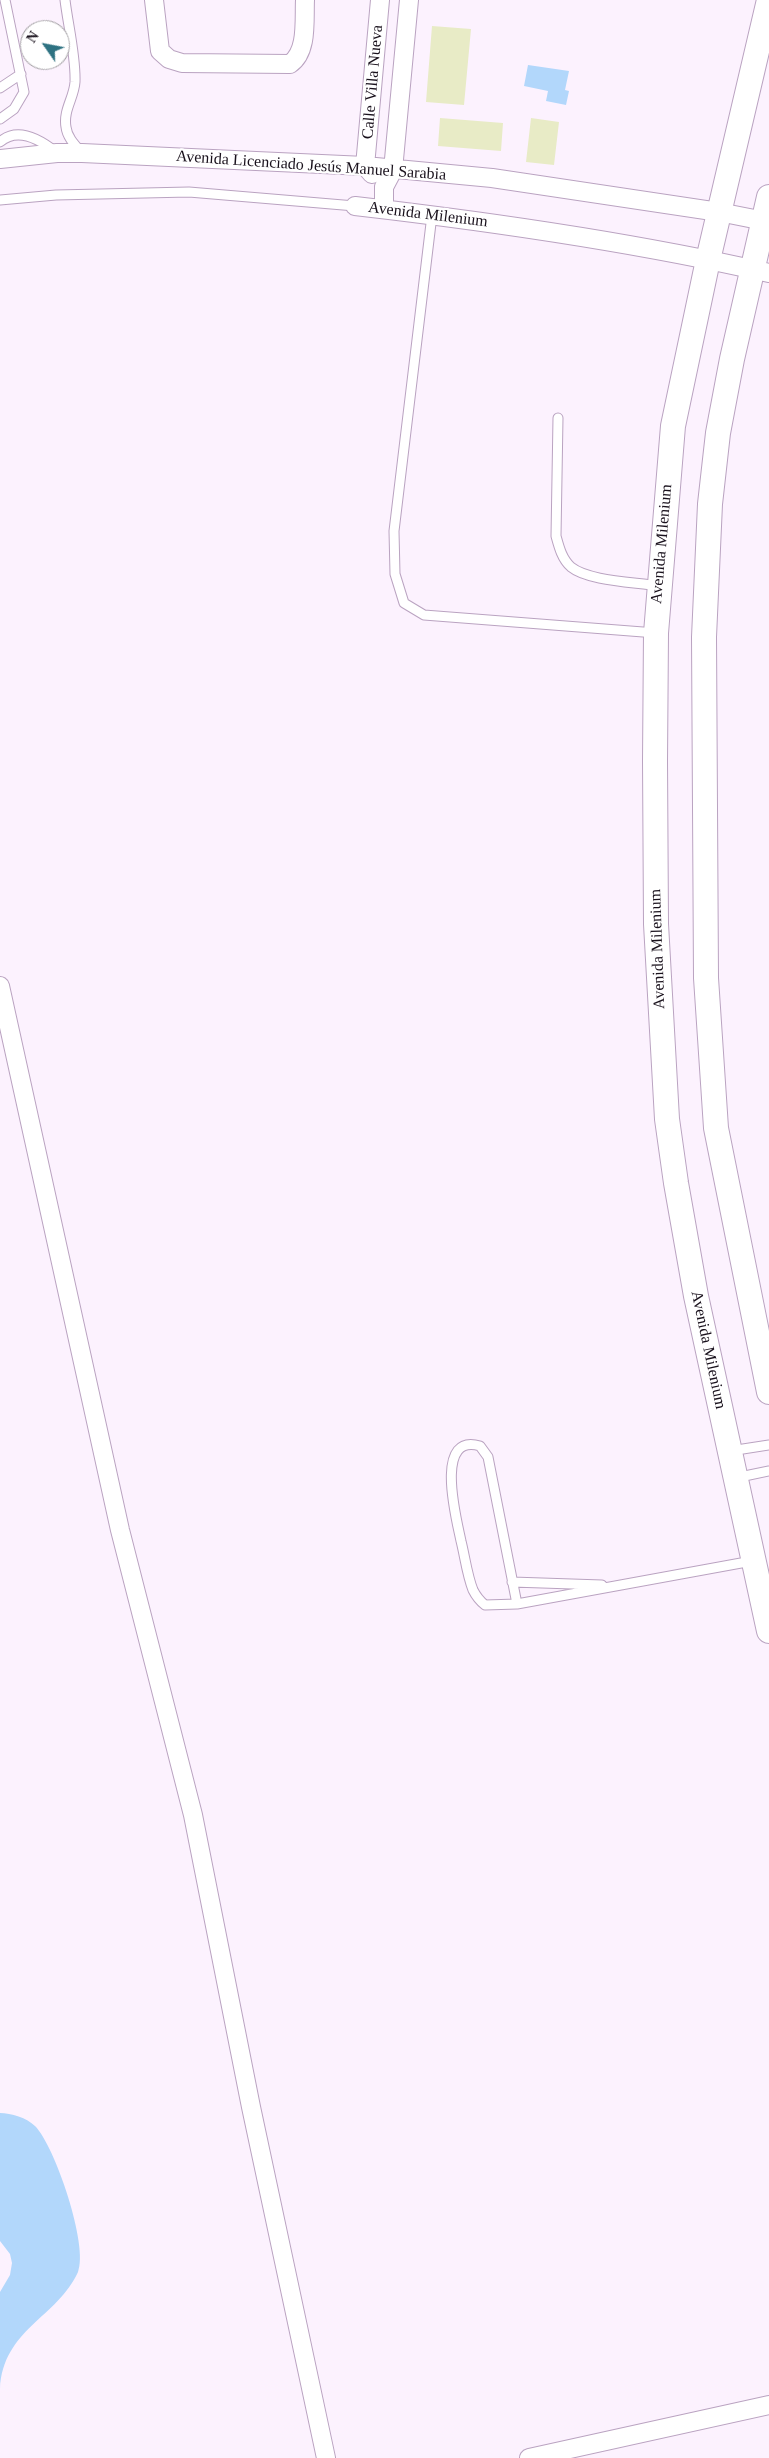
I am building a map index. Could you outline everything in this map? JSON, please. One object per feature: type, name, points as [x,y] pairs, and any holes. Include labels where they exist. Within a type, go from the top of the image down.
[{"type":"street","points":[[154,0],[160,50],[169,59],[182,63],[290,64],[297,60],[302,47],[305,0]]},
{"type":"street","name":"Calle Villa Nueva","points":[[365,166],[380,0]]},
{"type":"street","name":"Calle Villa Nueva","points":[[384,209],[384,186],[393,170],[410,0]]},
{"type":"street","name":"Avenida Milenium","points":[[769,0],[708,260],[673,426],[658,586],[656,633],[656,924],[668,1119],[676,1183],[696,1296],[769,1631]]},
{"type":"street","name":"Avenida Licenciado Jesús Manuel Sarabia","points":[[0,160],[57,153],[82,153],[365,166],[492,178],[719,212],[766,222]]},
{"type":"street","points":[[365,166],[384,186]]},
{"type":"street","points":[[769,198],[761,271],[720,423],[710,504],[704,637],[706,978],[716,1128],[769,1392]]},
{"type":"street","name":"Avenida Milenium","points":[[355,206],[499,224],[708,260]]},
{"type":"street","points":[[708,260],[761,271]]},
{"type":"street","points":[[0,986],[120,1530],[192,1815],[251,2107],[326,2458]]},
{"type":"street","points":[[529,2458],[769,2405]]},
{"type":"lane","points":[[0,119],[14,109],[24,92],[5,0]]},
{"type":"lane","points":[[65,0],[75,79],[73,96],[66,110],[65,126],[69,137],[82,153]]},
{"type":"lane","points":[[0,88],[21,74]]},
{"type":"lane","points":[[0,142],[17,134],[28,136],[44,143],[57,153]]},
{"type":"lane","points":[[0,200],[56,195],[189,192],[355,206]]},
{"type":"lane","points":[[432,216],[394,531],[395,574],[404,602],[424,615],[656,633]]},
{"type":"lane","points":[[558,418],[556,536],[561,553],[570,566],[584,575],[658,586]]},
{"type":"lane","points":[[730,1451],[769,1445]]},
{"type":"lane","points":[[517,1604],[488,1457],[480,1446],[463,1446],[456,1455],[450,1490],[474,1591],[485,1605],[517,1604],[753,1560]]},
{"type":"lane","points":[[735,1478],[769,1471]]},
{"type":"lane","points":[[512,1582],[618,1585]]},
{"type":"green space","points":[[432,26],[471,29],[464,105],[426,102]]},
{"type":"green space","points":[[440,118],[503,123],[501,151],[438,146]]},
{"type":"green space","points":[[531,118],[559,122],[554,165],[526,162]]},
{"type":"water","points":[[528,65],[569,71],[565,90],[569,91],[566,105],[546,101],[548,91],[524,86]]},
{"type":"water","points":[[0,2113],[23,2118],[35,2126],[43,2137],[60,2174],[75,2220],[80,2259],[78,2272],[69,2288],[20,2338],[10,2352],[3,2369],[0,2389],[0,2292],[10,2275],[12,2263],[10,2254],[0,2241]]}]
